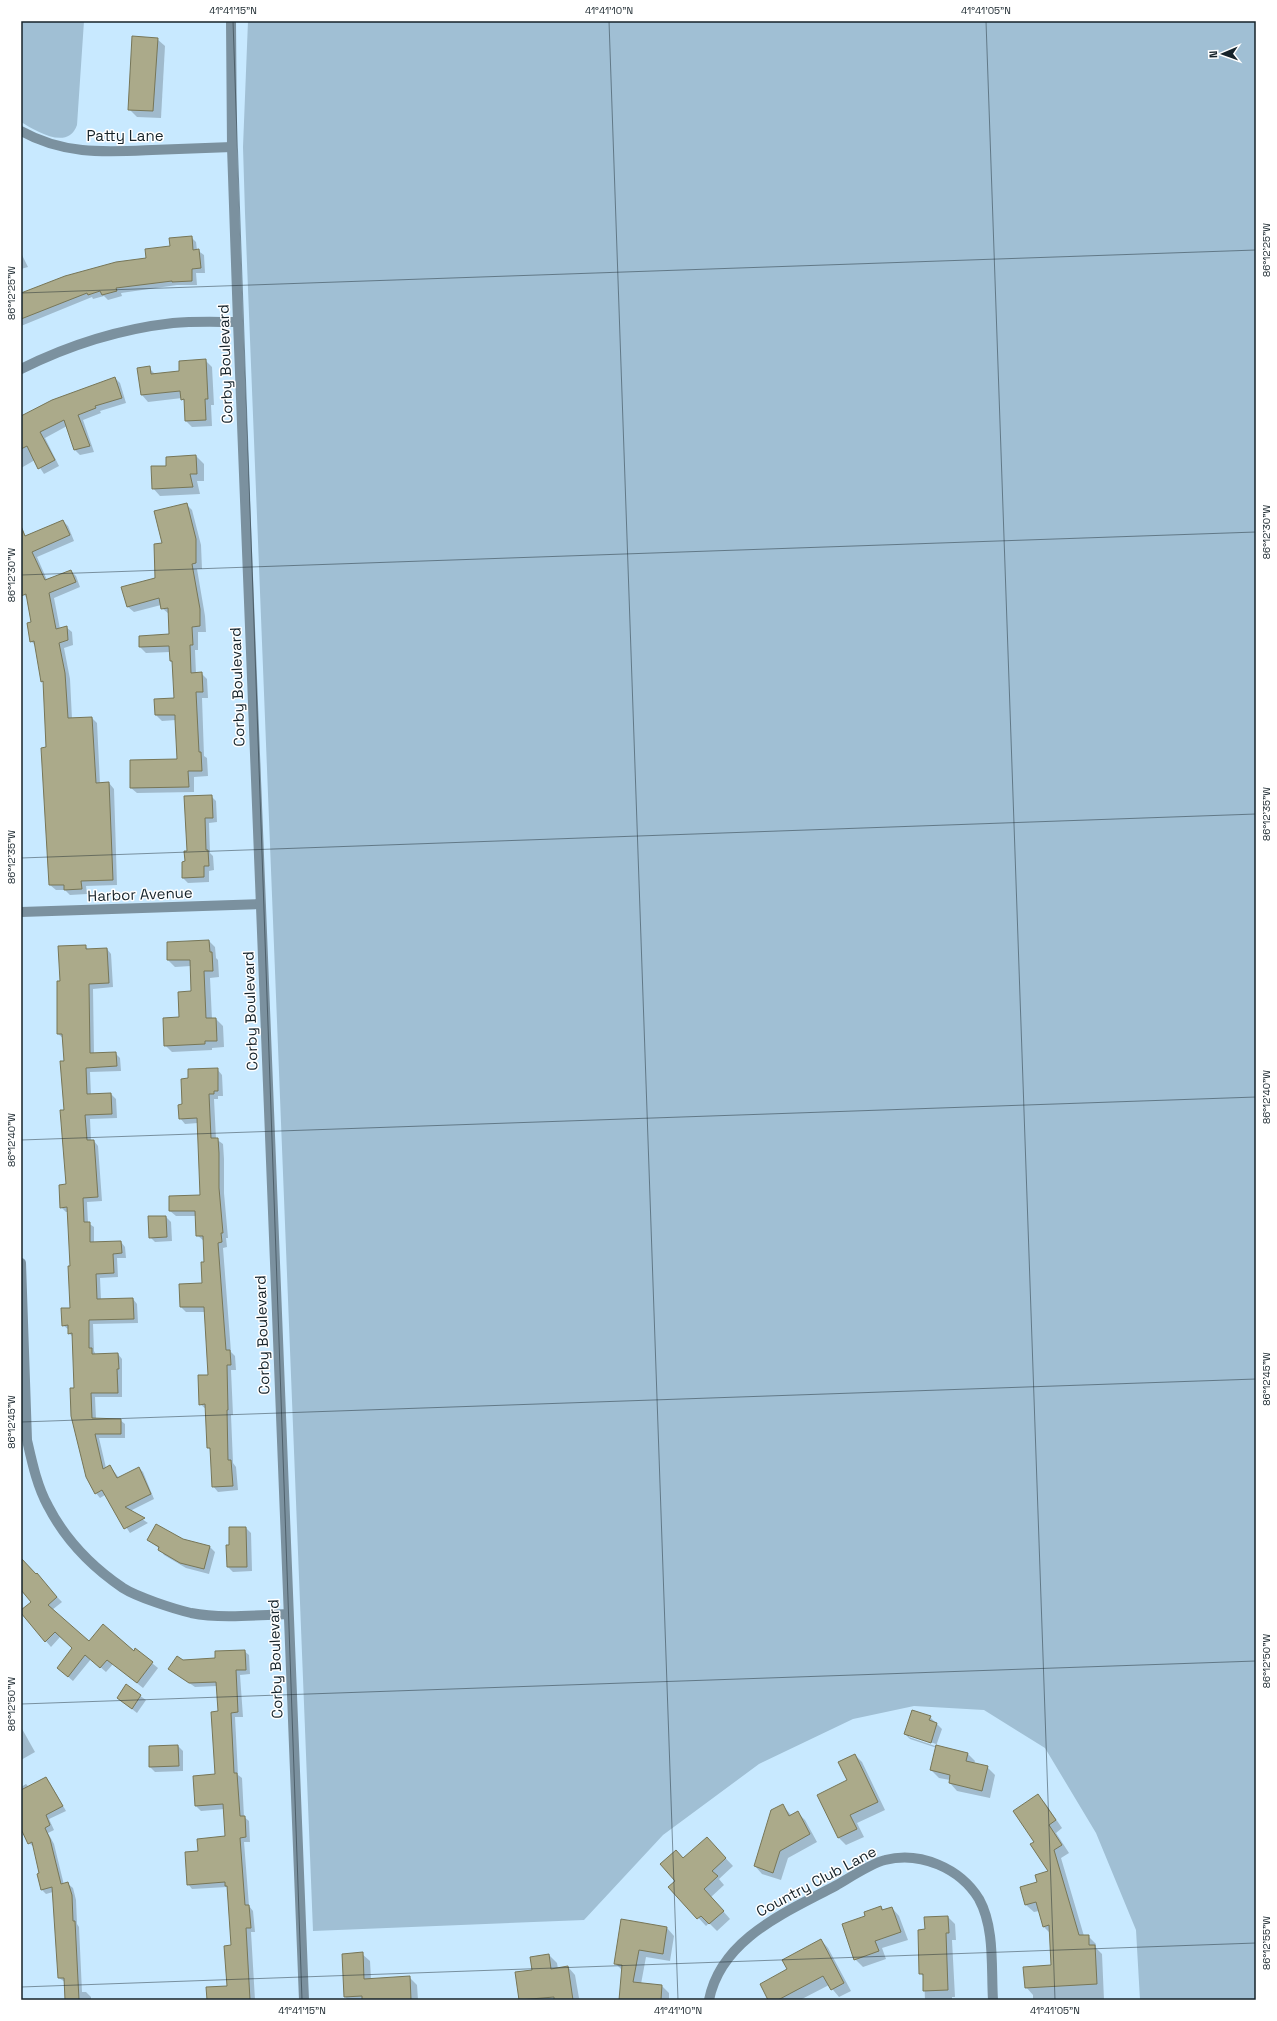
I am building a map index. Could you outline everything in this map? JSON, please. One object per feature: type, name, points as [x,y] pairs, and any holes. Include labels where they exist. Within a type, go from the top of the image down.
[{"type":"street","name":"Corby Boulevard","points":[[231,21],[232,147],[238,322],[304,2000]]},
{"type":"street","name":"Patty Lane","points":[[21,131],[33,138],[59,147],[89,152],[232,147]]},
{"type":"street","points":[[21,369],[47,356],[108,335],[174,323],[238,322]]},
{"type":"street","name":"Harbor Avenue","points":[[21,912],[260,904]]},
{"type":"street","points":[[21,1263],[27,1440],[25,1450],[47,1505],[63,1531],[89,1560],[124,1588],[192,1613],[225,1615],[288,1614]]},
{"type":"street","name":"Country Club Lane","points":[[709,2000],[719,1971],[732,1953],[753,1932],[783,1914],[884,1860],[906,1858],[928,1860],[948,1869],[959,1876],[979,1899],[989,1931],[993,2000]]},
{"type":"shaded area","points":[[21,21],[84,21],[77,125],[73,133],[67,137],[51,137],[21,122]]},
{"type":"shaded area","points":[[248,21],[1256,21],[1256,2000],[1140,2000],[1136,1930],[1096,1833],[1045,1748],[984,1710],[914,1706],[853,1719],[759,1764],[663,1835],[584,1920],[313,1931],[245,213],[243,147]]},
{"type":"building","points":[[132,36],[158,38],[153,111],[128,110]]},
{"type":"building","points":[[192,236],[193,250],[199,249],[201,268],[192,269],[192,281],[172,281],[116,288],[117,291],[102,295],[100,291],[88,295],[87,293],[21,319],[21,293],[65,276],[116,262],[146,258],[145,249],[170,246],[169,238]]},
{"type":"building","points":[[206,359],[208,399],[205,399],[206,420],[185,421],[184,399],[181,400],[180,391],[141,395],[137,368],[150,366],[151,374],[179,371],[179,361]]},
{"type":"building","points":[[115,377],[122,398],[95,406],[96,408],[78,415],[90,446],[74,450],[64,420],[40,432],[55,460],[38,469],[27,446],[21,449],[21,416],[52,400]]},
{"type":"building","points":[[196,455],[197,474],[190,474],[193,487],[152,489],[151,466],[166,466],[166,457]]},
{"type":"building","points":[[187,503],[196,539],[196,563],[192,564],[200,609],[200,626],[192,627],[193,645],[190,645],[191,673],[202,672],[203,692],[196,692],[199,752],[201,752],[202,771],[188,771],[189,787],[130,788],[130,760],[177,759],[175,715],[155,715],[154,699],[174,698],[172,661],[170,661],[169,646],[139,647],[139,636],[169,634],[168,608],[161,609],[159,598],[127,607],[121,587],[155,578],[154,544],[162,543],[154,511]]},
{"type":"building","points":[[63,520],[70,535],[32,552],[45,580],[71,570],[76,582],[49,593],[56,629],[67,626],[68,640],[59,643],[65,673],[68,718],[92,717],[96,783],[109,782],[113,880],[81,881],[82,889],[64,890],[64,885],[49,885],[41,748],[46,747],[43,681],[41,682],[34,641],[30,642],[27,623],[31,622],[26,594],[21,596],[21,526],[25,536]]},
{"type":"building","points":[[212,795],[213,818],[205,818],[206,850],[208,850],[209,866],[204,866],[204,877],[182,878],[182,862],[185,861],[184,851],[187,851],[184,796]]},
{"type":"building","points":[[209,940],[210,952],[212,952],[213,971],[204,971],[206,1018],[216,1018],[217,1041],[205,1041],[205,1044],[164,1046],[163,1018],[179,1017],[178,992],[191,991],[190,960],[167,960],[167,942]]},
{"type":"building","points":[[86,945],[86,949],[107,948],[109,983],[89,984],[90,1053],[116,1052],[117,1066],[86,1068],[87,1094],[111,1093],[112,1114],[85,1115],[87,1140],[94,1140],[98,1197],[83,1198],[84,1222],[90,1222],[90,1242],[121,1241],[122,1253],[113,1254],[114,1273],[96,1274],[97,1299],[133,1298],[134,1319],[89,1320],[89,1348],[92,1348],[92,1354],[118,1353],[119,1369],[117,1369],[118,1393],[91,1393],[92,1418],[121,1419],[121,1434],[95,1434],[103,1469],[110,1465],[117,1478],[139,1467],[151,1494],[125,1507],[145,1518],[124,1529],[102,1490],[95,1494],[86,1477],[71,1416],[70,1388],[74,1388],[72,1333],[68,1334],[68,1325],[62,1326],[61,1308],[70,1308],[68,1266],[70,1266],[67,1207],[60,1208],[59,1185],[66,1184],[60,1110],[64,1110],[60,1061],[64,1061],[62,1034],[57,1034],[57,981],[60,981],[58,946]]},
{"type":"building","points":[[218,1068],[218,1091],[214,1091],[214,1094],[209,1094],[211,1138],[218,1138],[219,1153],[219,1188],[223,1233],[221,1233],[222,1242],[218,1243],[226,1350],[230,1350],[231,1365],[227,1365],[227,1410],[228,1460],[231,1460],[233,1486],[212,1487],[210,1448],[207,1448],[205,1404],[199,1405],[198,1375],[208,1375],[204,1307],[180,1307],[179,1284],[202,1283],[201,1262],[204,1262],[203,1236],[196,1236],[195,1211],[169,1211],[169,1196],[200,1195],[197,1118],[179,1119],[178,1105],[182,1104],[181,1079],[188,1078],[188,1069]]},
{"type":"building","points":[[148,1216],[166,1216],[167,1237],[149,1238]]},
{"type":"building","points":[[156,1524],[183,1539],[210,1546],[204,1569],[180,1563],[158,1550],[159,1547],[147,1540]]},
{"type":"building","points":[[229,1527],[246,1527],[247,1567],[227,1567],[226,1545],[229,1545]]},
{"type":"building","points":[[21,1558],[36,1574],[37,1573],[57,1597],[48,1605],[89,1641],[103,1624],[134,1651],[135,1648],[153,1662],[137,1683],[107,1660],[100,1668],[85,1655],[68,1677],[57,1668],[72,1648],[55,1632],[45,1642],[21,1613],[21,1610],[31,1602],[21,1590]]},
{"type":"building","points":[[245,1650],[246,1670],[236,1670],[238,1712],[231,1713],[234,1773],[237,1773],[240,1816],[245,1816],[246,1837],[240,1838],[245,1905],[249,1905],[251,1928],[246,1928],[250,2000],[207,2000],[206,1987],[227,1986],[224,1946],[231,1945],[227,1886],[225,1886],[225,1882],[187,1885],[185,1852],[198,1851],[197,1839],[225,1836],[223,1804],[195,1806],[193,1776],[215,1774],[211,1712],[218,1711],[216,1682],[189,1683],[168,1669],[177,1656],[183,1660],[215,1658],[215,1651]]},
{"type":"building","points":[[126,1684],[141,1695],[132,1709],[117,1698]]},
{"type":"building","points":[[912,1710],[931,1716],[929,1720],[937,1723],[931,1743],[904,1734]]},
{"type":"building","points":[[178,1745],[179,1766],[149,1767],[149,1746]]},
{"type":"building","points":[[936,1745],[968,1753],[966,1761],[988,1766],[982,1791],[949,1783],[950,1775],[930,1770]]},
{"type":"building","points":[[855,1754],[878,1802],[850,1815],[857,1829],[838,1838],[817,1795],[847,1780],[838,1762]]},
{"type":"building","points":[[46,1777],[63,1806],[46,1815],[50,1825],[45,1828],[50,1839],[61,1884],[68,1882],[72,1895],[73,1921],[75,1921],[79,2000],[65,2000],[64,1978],[58,1978],[52,1887],[41,1890],[32,1842],[28,1844],[21,1829],[21,1790]]},
{"type":"building","points":[[1038,1794],[1056,1820],[1049,1825],[1062,1845],[1054,1850],[1079,1935],[1089,1935],[1089,1945],[1095,1945],[1097,1984],[1025,1988],[1023,1967],[1051,1965],[1049,1925],[1043,1927],[1036,1902],[1025,1905],[1020,1887],[1037,1882],[1035,1875],[1048,1871],[1030,1844],[1034,1842],[1013,1811]]},
{"type":"building","points":[[783,1804],[789,1816],[798,1811],[810,1834],[780,1851],[773,1873],[754,1866],[771,1810]]},
{"type":"building","points":[[707,1837],[726,1858],[712,1871],[718,1876],[704,1889],[724,1911],[709,1924],[701,1916],[697,1919],[668,1887],[675,1881],[660,1864],[676,1850],[683,1858]]},
{"type":"building","points":[[881,1906],[882,1910],[892,1907],[901,1932],[875,1941],[879,1951],[854,1960],[842,1924],[865,1916],[864,1912]]},
{"type":"building","points":[[948,1916],[949,1933],[946,1933],[948,1990],[923,1991],[923,1974],[919,1974],[918,1930],[925,1929],[924,1917]]},
{"type":"building","points":[[621,1919],[667,1927],[663,1954],[639,1950],[633,1982],[662,1985],[661,2000],[619,2000],[622,1965],[614,1964]]},
{"type":"building","points":[[821,1939],[844,1983],[831,1990],[823,1976],[778,2000],[768,2000],[760,1984],[787,1969],[782,1960]]},
{"type":"building","points":[[363,1952],[364,1979],[410,1976],[411,2000],[362,2000],[362,1996],[344,1997],[342,1954]]},
{"type":"building","points":[[549,1954],[551,1969],[568,1966],[573,2000],[554,2000],[554,1997],[519,2000],[515,1972],[532,1970],[530,1957]]}]
